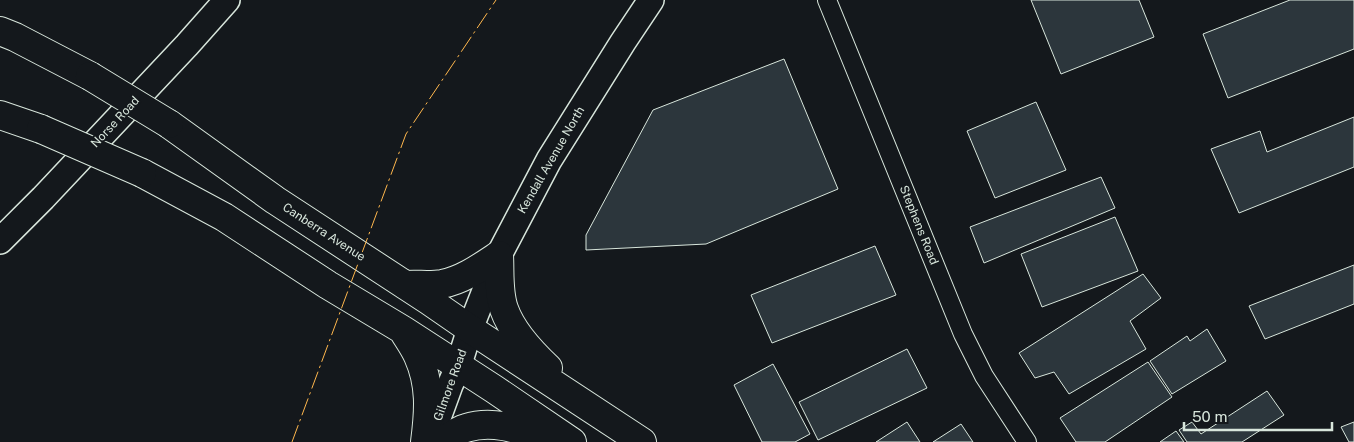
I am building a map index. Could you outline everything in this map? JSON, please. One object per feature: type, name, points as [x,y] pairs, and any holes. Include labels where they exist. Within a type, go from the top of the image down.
[{"type":"highway","name":"Canberra Avenue","points":[[0,31],[90,76],[169,124],[275,200],[405,285],[434,292]]},
{"type":"highway","points":[[0,115],[41,129],[142,173],[224,217],[328,285],[403,330],[572,442]]},
{"type":"highway","points":[[499,255],[474,272],[434,292],[470,329],[642,442]]},
{"type":"highway","points":[[499,255],[500,291],[504,309],[513,327],[539,360],[590,408]]},
{"type":"highway","points":[[403,330],[424,372],[428,392],[429,412],[425,442]]},
{"type":"highway","points":[[442,442],[464,428],[485,424],[504,426],[556,442]]},
{"type":"street","name":"Norse Road","points":[[0,241],[187,45],[227,0]]},
{"type":"street","name":"Kendall Avenue North","points":[[470,329],[499,255],[549,160],[651,0]]},
{"type":"street","name":"Stephens Road","points":[[827,0],[963,334],[984,376],[1027,442]]},
{"type":"street","name":"Gilmore Road","points":[[429,442],[458,367],[470,329]]},
{"type":"building","points":[[1031,0],[1139,0],[1154,37],[1061,74]]},
{"type":"building","points":[[1290,0],[1354,0],[1354,49],[1228,98],[1203,34]]},
{"type":"building","points":[[784,59],[838,189],[706,244],[586,250],[586,235],[653,110]]},
{"type":"building","points":[[1036,102],[1066,170],[995,198],[967,131]]},
{"type":"building","points":[[1354,117],[1354,167],[1239,213],[1211,149],[1260,131],[1267,152]]},
{"type":"building","points":[[1101,177],[1115,208],[984,263],[970,227]]},
{"type":"building","points":[[1115,217],[1138,271],[1042,307],[1021,254]]},
{"type":"building","points":[[875,246],[896,295],[772,343],[751,295]]},
{"type":"building","points":[[1354,265],[1354,304],[1265,339],[1249,306]]},
{"type":"building","points":[[1143,274],[1161,298],[1130,321],[1146,349],[1069,394],[1054,372],[1035,378],[1019,353]]},
{"type":"building","points":[[1207,329],[1226,361],[1172,394],[1150,361],[1187,336],[1190,341]]},
{"type":"building","points":[[907,349],[927,388],[818,440],[799,402]]},
{"type":"building","points":[[1148,362],[1172,397],[1105,442],[1076,442],[1060,418]]},
{"type":"building","points":[[773,364],[810,434],[795,442],[762,442],[734,385]]},
{"type":"building","points":[[1267,391],[1284,415],[1242,442],[1187,442],[1179,430],[1192,422],[1201,434]]},
{"type":"building","points":[[907,422],[920,442],[876,442]]},
{"type":"building","points":[[1354,422],[1354,442],[1349,442],[1341,427]]},
{"type":"building","points":[[961,424],[973,442],[933,442]]},
{"type":"building","points":[[1176,431],[1184,442],[1160,442]]},
{"type":"power","points":[[292,442],[406,134],[496,0]]}]
